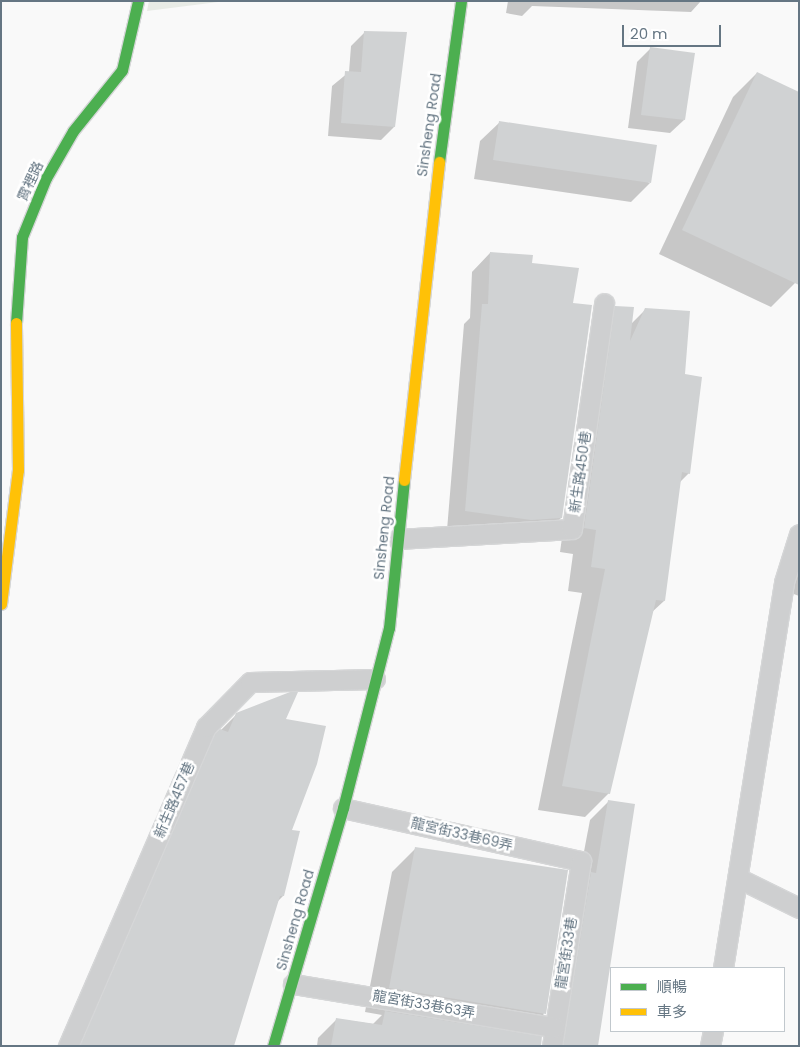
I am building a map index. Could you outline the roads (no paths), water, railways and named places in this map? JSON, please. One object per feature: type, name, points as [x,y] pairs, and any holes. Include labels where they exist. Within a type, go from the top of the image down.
[{"type":"street","name":"霄裡路","points":[[1,604],[18,470],[14,353],[22,237],[46,178],[73,131],[122,70],[138,1]]},
{"type":"street","name":"Sinsheng Road","points":[[273,1046],[293,984],[343,808],[389,628],[428,242],[462,1]]},
{"type":"lane","name":"新生路450巷","points":[[398,539],[572,529],[604,303]]},
{"type":"lane","points":[[723,967],[784,582],[799,534]]},
{"type":"lane","name":"新生路457巷","points":[[68,1046],[206,727],[250,682],[375,679]]},
{"type":"lane","name":"龍宮街33巷69弄","points":[[343,808],[581,861]]},
{"type":"lane","name":"龍宮街33巷","points":[[553,1037],[581,861]]},
{"type":"lane","points":[[738,878],[799,908]]},
{"type":"lane","name":"龍宮街33巷63弄","points":[[293,984],[553,1037]]},
{"type":"lane","points":[[710,1046],[713,1032]]}]
